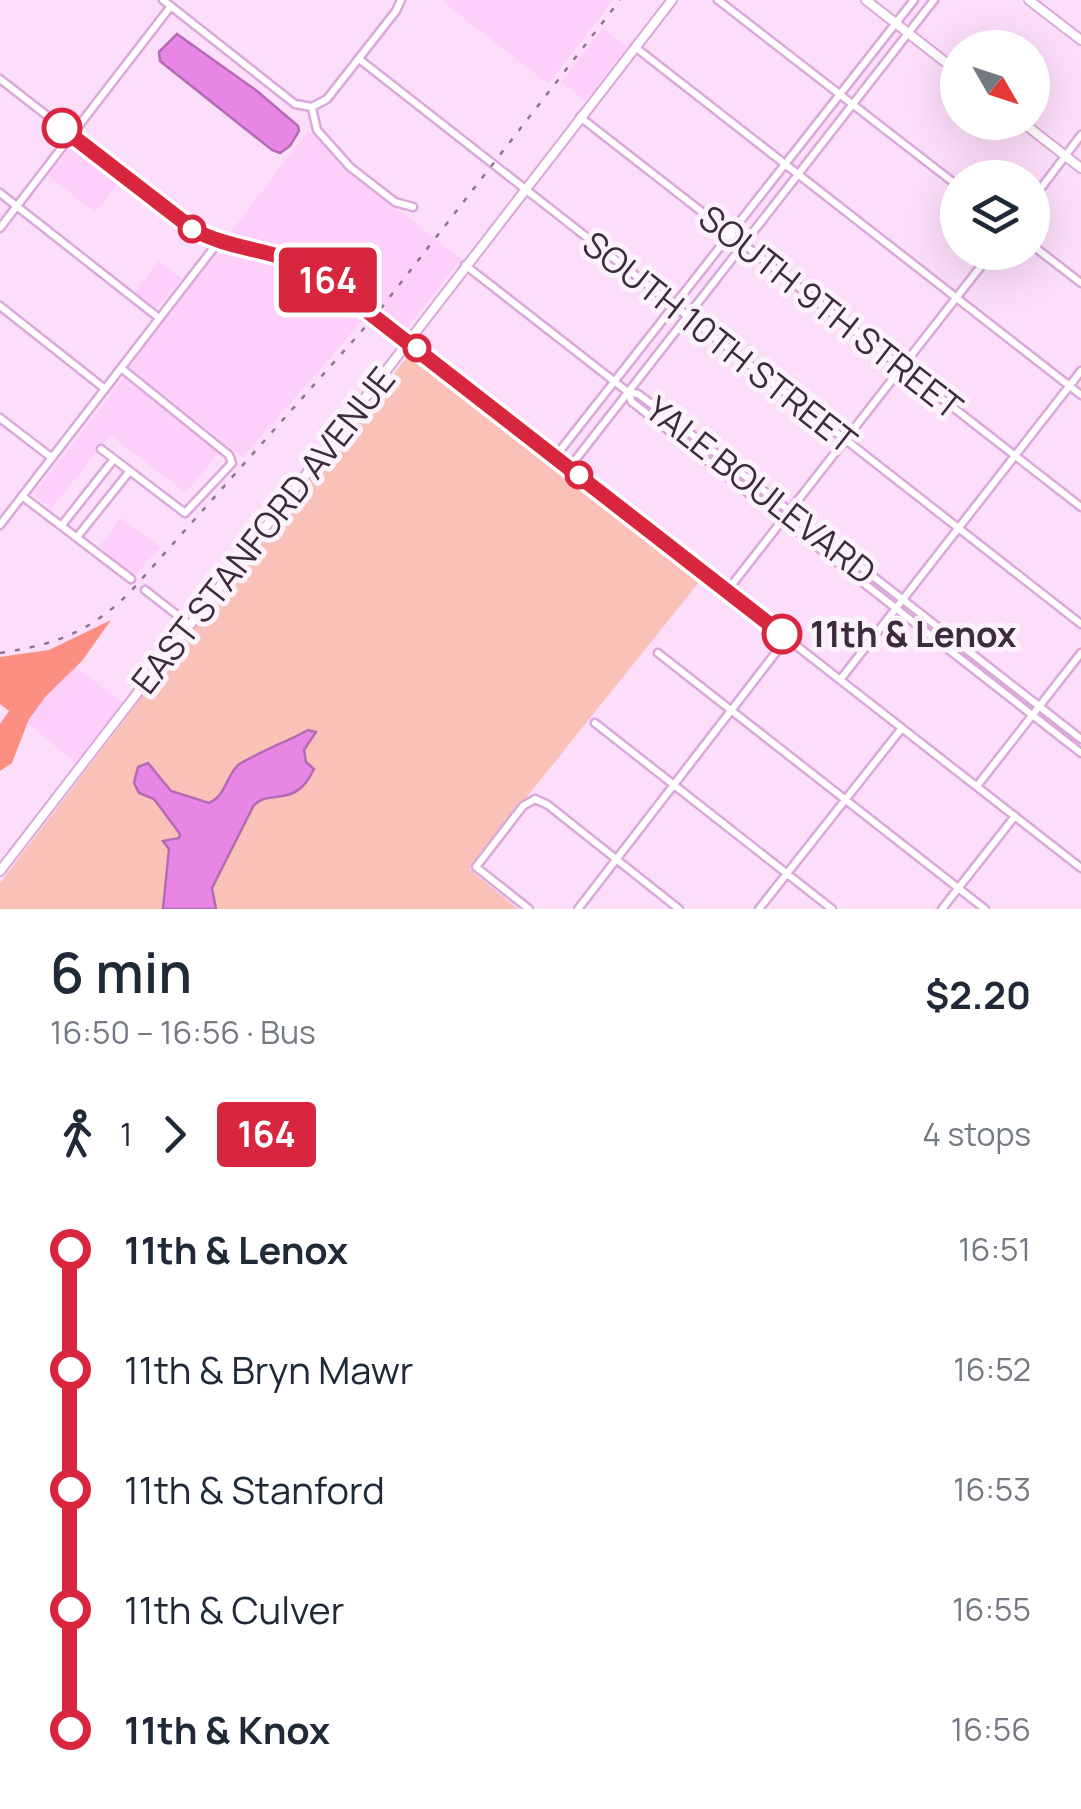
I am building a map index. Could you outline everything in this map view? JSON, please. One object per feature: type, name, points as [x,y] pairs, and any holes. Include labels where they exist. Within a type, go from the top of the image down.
[{"type":"main road","name":"EAST STANFORD AVENUE","points":[[0,871],[672,0]]},
{"type":"main road","points":[[866,0],[940,58]]},
{"type":"main road","points":[[1029,0],[1081,40]]},
{"type":"main road","points":[[1045,140],[1081,168]]},
{"type":"street","points":[[164,0],[296,104],[312,107],[328,99],[396,11],[400,0]]},
{"type":"street","points":[[718,0],[940,172]]},
{"type":"street","points":[[555,457],[914,0]]},
{"type":"street","points":[[569,468],[934,0]]},
{"type":"street","points":[[0,228],[171,6]]},
{"type":"street","points":[[635,47],[1081,395]]},
{"type":"street","name":"SOUTH 10TH STREET","points":[[359,59],[1081,624]]},
{"type":"street","points":[[0,79],[186,225],[219,242],[287,258],[311,268],[1081,868]]},
{"type":"street","points":[[312,107],[317,130],[350,167],[395,202],[413,207]]},
{"type":"street","name":"SOUTH 9TH STREET","points":[[580,117],[1081,508]]},
{"type":"street","points":[[1050,176],[1081,135]]},
{"type":"street","points":[[0,193],[158,318]]},
{"type":"street","points":[[0,525],[219,242]]},
{"type":"street","points":[[1050,259],[1081,283]]},
{"type":"street","name":"YALE BOULEVARD","points":[[466,264],[1081,739]]},
{"type":"street","points":[[727,591],[978,270]]},
{"type":"street","points":[[0,306],[105,389]]},
{"type":"street","points":[[102,449],[185,514],[232,463],[228,455],[121,368]]},
{"type":"street","points":[[840,680],[1081,371]]},
{"type":"street","name":"YALE BOULEVARD","points":[[628,392],[632,402],[1081,752]]},
{"type":"street","points":[[0,418],[52,458]]},
{"type":"street","points":[[62,525],[114,459]]},
{"type":"street","points":[[78,537],[129,472]]},
{"type":"street","points":[[22,496],[131,579]]},
{"type":"street","points":[[145,590],[190,625]]},
{"type":"street","points":[[578,909],[787,638]]},
{"type":"street","points":[[658,653],[985,909]]},
{"type":"street","points":[[977,786],[1081,653]]},
{"type":"street","points":[[595,724],[832,909]]},
{"type":"street","points":[[759,909],[902,728]]},
{"type":"street","points":[[529,909],[476,867],[524,806],[535,799],[679,909]]},
{"type":"street","points":[[942,909],[1015,816]]},
{"type":"shaded area","points":[[441,0],[613,0],[548,84]]},
{"type":"shaded area","points":[[603,28],[627,47],[585,101],[561,82]]},
{"type":"shaded area","points":[[177,34],[257,91],[298,126],[290,146],[280,153],[272,150],[160,61],[159,52]]},
{"type":"shaded area","points":[[308,131],[347,170],[461,259],[408,327],[303,256],[228,236]]},
{"type":"shaded area","points":[[71,147],[118,184],[95,212],[47,175]]},
{"type":"shaded area","points":[[217,253],[281,263],[310,276],[364,319],[243,457],[128,367]]},
{"type":"shaded area","points":[[159,261],[182,279],[155,310],[134,293]]},
{"type":"shaded area","points":[[408,356],[700,581],[469,869],[518,909],[0,909],[0,883]]},
{"type":"shaded area","points":[[124,378],[219,452],[186,493],[110,435],[51,509],[33,494]]},
{"type":"shaded area","points":[[121,518],[160,547],[135,576],[99,547]]},
{"type":"shaded area","points":[[111,620],[82,661],[29,719],[12,763],[0,771],[0,724],[9,711],[0,704],[0,657],[49,650]]},
{"type":"shaded area","points":[[63,658],[123,702],[76,763],[17,715]]},
{"type":"shaded area","points":[[308,730],[316,732],[304,750],[306,762],[314,769],[299,790],[254,805],[212,888],[216,909],[163,909],[169,849],[163,841],[179,838],[180,834],[154,799],[139,793],[134,783],[138,767],[148,763],[171,791],[209,803],[219,796],[241,763]]},
{"type":"railway","points":[[0,653],[72,634],[102,616],[132,590],[375,316],[620,0]]},
{"type":"bus line","name":"164","points":[[62,128],[194,230],[219,242],[287,258],[311,268],[782,634]]},
{"type":"place","name":"11th & Lenox","points":[[782,634]]}]
